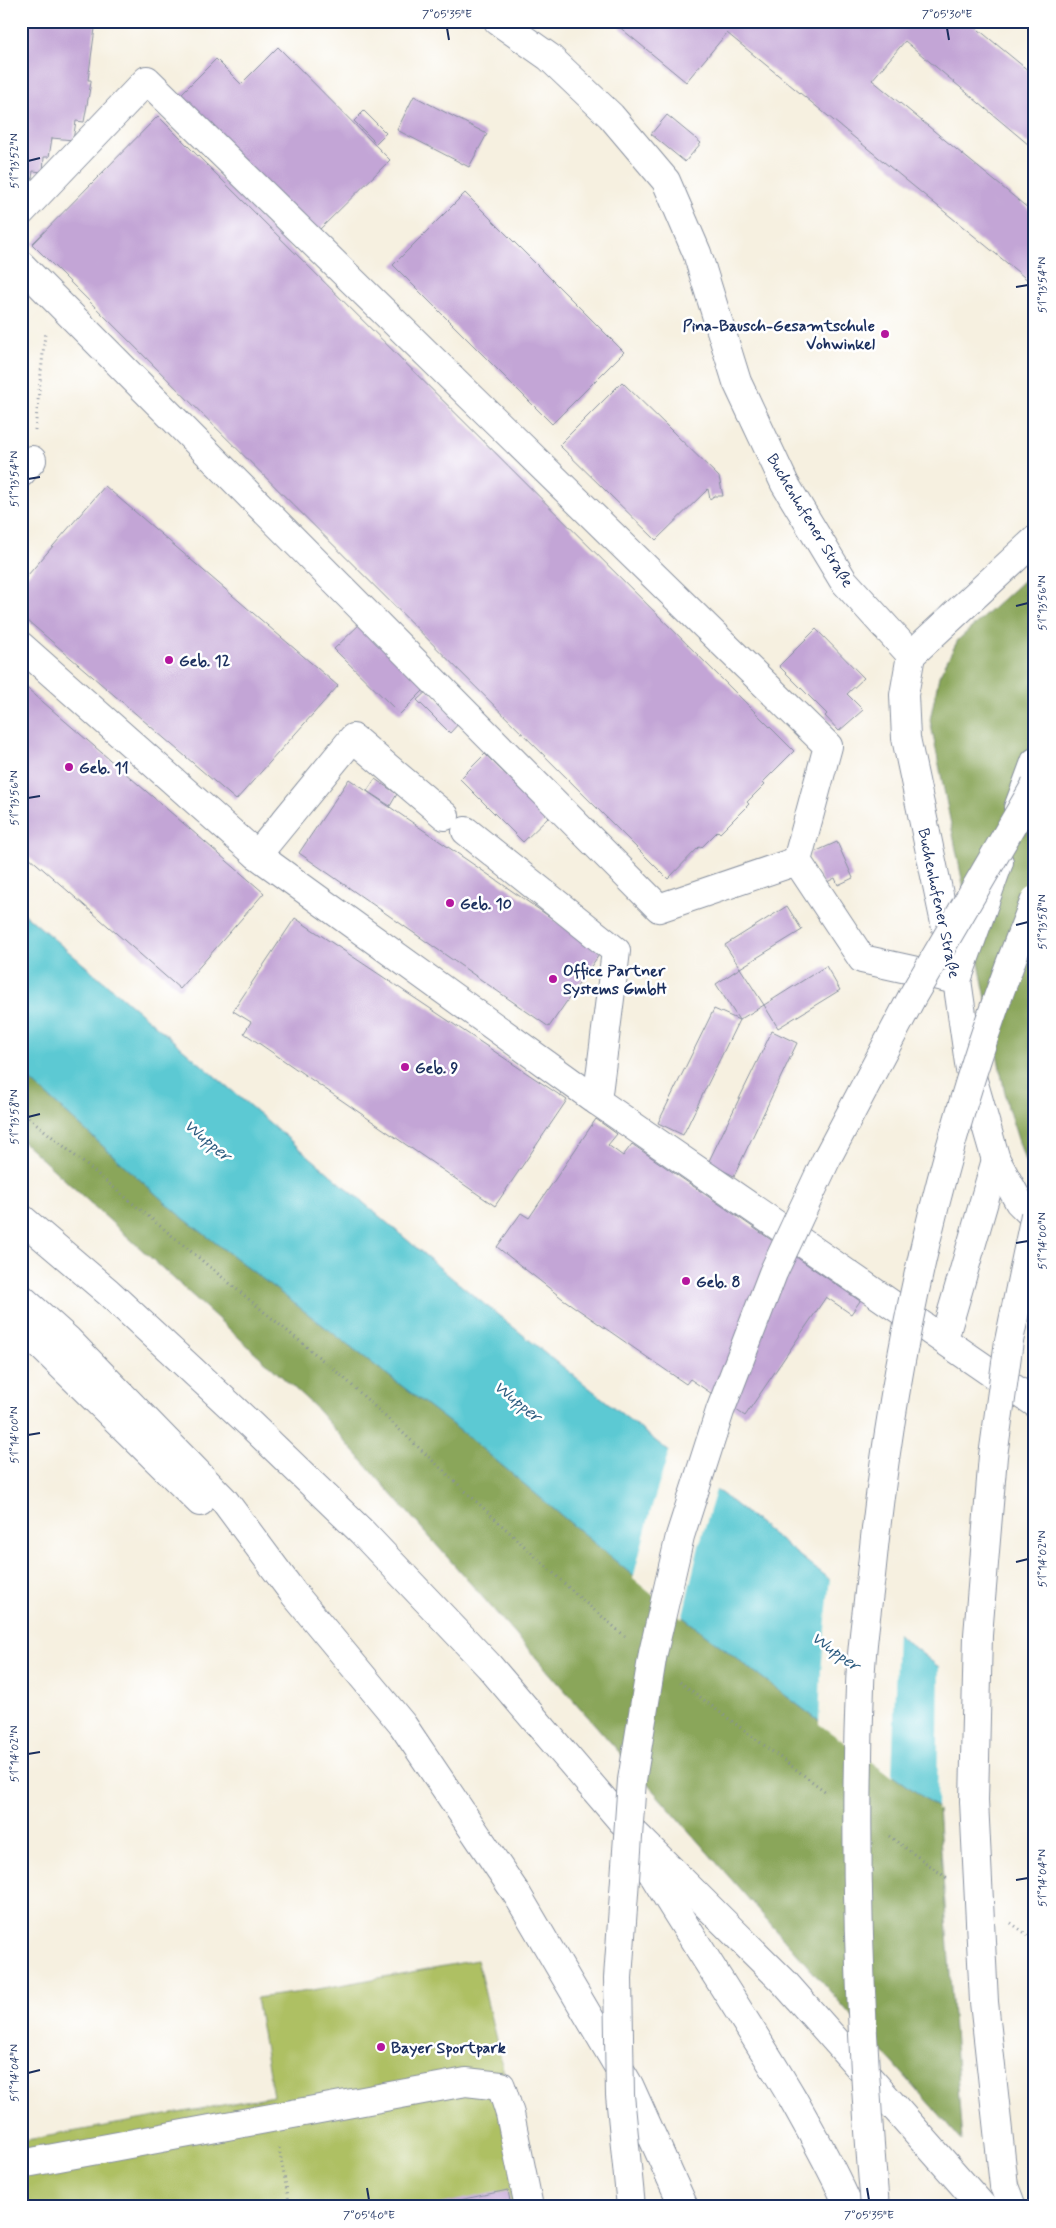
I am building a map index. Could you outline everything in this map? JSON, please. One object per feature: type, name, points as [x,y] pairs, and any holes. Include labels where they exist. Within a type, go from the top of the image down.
[{"type":"main road","name":"Buchenhofener Straße","points":[[498,21],[549,57],[611,116],[666,181],[697,252],[737,382],[786,484],[843,580],[911,655],[904,695],[906,738],[957,980],[970,1070],[996,1160],[1019,1202],[1035,1216]]},
{"type":"main road","points":[[21,212],[147,80],[828,746],[797,861],[862,959],[957,980],[1035,762]]},
{"type":"main road","points":[[21,265],[659,908],[797,861]]},
{"type":"main road","points":[[911,655],[1035,540]]},
{"type":"main road","points":[[21,646],[257,855],[597,1101],[944,1339],[1035,1404]]},
{"type":"main road","points":[[257,855],[353,738],[456,824],[616,951],[597,1101]]},
{"type":"main road","points":[[631,2207],[620,2095],[618,1978],[632,1780],[653,1653],[680,1536],[720,1411],[766,1291],[826,1160],[912,997],[1035,786]]},
{"type":"main road","points":[[875,2207],[864,2088],[857,1856],[860,1683],[878,1510],[893,1398],[936,1199],[955,1128],[999,994],[1035,900]]},
{"type":"main road","points":[[944,1339],[996,1160]]},
{"type":"main road","points":[[1008,2200],[984,2002],[974,1801],[978,1635],[993,1456],[1009,1341],[1035,1216]]},
{"type":"main road","points":[[21,1218],[108,1292],[362,1532],[488,1666],[620,1819],[784,1982],[983,2207]]},
{"type":"main road","points":[[21,1298],[68,1340],[224,1500],[294,1594],[402,1724],[518,1896],[629,2085],[684,2207]]},
{"type":"main road","points":[[21,1326],[294,1594]]},
{"type":"main road","points":[[620,1819],[688,1932],[754,2033],[834,2170],[849,2207]]},
{"type":"main road","points":[[21,2164],[466,2082],[501,2086],[510,2114],[528,2207]]},
{"type":"path","points":[[26,467],[50,294]]},
{"type":"path","points":[[21,1111],[343,1377],[580,1598],[631,1641]]},
{"type":"path","points":[[674,1677],[827,1793]]},
{"type":"path","points":[[883,1832],[955,1883]]},
{"type":"path","points":[[1003,1918],[1035,1940]]},
{"type":"path","points":[[273,2119],[290,2207]]},
{"type":"green space","points":[[1035,570],[1035,1192],[1008,1108],[930,720],[939,676],[958,640]]},
{"type":"green space","points":[[21,1072],[178,1214],[467,1436],[675,1611],[815,1718],[938,1808],[962,2141],[314,1406],[21,1140]]},
{"type":"green space","name":"Bayer Sportpark","points":[[477,1960],[536,2207],[21,2207],[21,2141],[273,2096],[256,1998],[302,1992]]},
{"type":"water","name":"Wupper","points":[[21,911],[453,1279],[1035,1744],[938,1808],[815,1718],[675,1611],[467,1436],[178,1214],[21,1072]]},
{"type":"pier","points":[[670,1449],[717,1487],[699,1546],[682,1619],[633,1579],[652,1506]]},
{"type":"pier","points":[[830,1577],[897,1630],[892,1777],[819,1724],[821,1671]]},
{"type":"pier","points":[[939,1664],[1035,1740],[1035,1879],[937,1810]]},
{"type":"building","points":[[21,21],[96,21],[88,80],[91,80],[91,82],[84,122],[76,121],[73,140],[52,138],[49,157],[44,157],[43,172],[33,171],[31,185],[21,183]]},
{"type":"building","points":[[612,21],[968,21],[1035,76],[1035,150],[905,41],[872,80],[1035,214],[1035,286],[727,33],[686,82]]},
{"type":"building","points":[[278,47],[390,160],[314,235],[177,98],[216,59],[241,84]]},
{"type":"building","points":[[414,96],[487,134],[469,167],[397,130]]},
{"type":"building","points":[[364,111],[386,133],[376,143],[354,121]]},
{"type":"building","points":[[667,115],[701,143],[685,162],[651,134]]},
{"type":"building","points":[[158,116],[794,751],[763,782],[765,784],[747,802],[749,804],[720,833],[718,831],[701,848],[699,847],[668,879],[32,244]]},
{"type":"building","points":[[465,193],[624,352],[552,424],[393,265]]},
{"type":"building","points":[[622,382],[719,477],[723,496],[714,496],[710,499],[708,489],[656,540],[559,445]]},
{"type":"building","name":"Geb. 12","points":[[105,486],[338,686],[236,800],[21,615],[21,583]]},
{"type":"building","points":[[364,620],[429,685],[400,714],[334,649]]},
{"type":"building","points":[[816,629],[864,678],[847,694],[863,710],[839,731],[825,716],[827,714],[779,666]]},
{"type":"building","name":"Geb. 11","points":[[21,683],[264,893],[180,989],[21,850]]},
{"type":"building","points":[[428,690],[460,722],[450,733],[417,700]]},
{"type":"building","points":[[485,754],[549,817],[523,842],[460,779]]},
{"type":"building","name":"Geb. 10","points":[[349,779],[601,952],[549,1027],[299,853]]},
{"type":"building","points":[[375,779],[397,794],[390,806],[367,791]]},
{"type":"building","points":[[837,842],[853,878],[838,885],[835,878],[823,884],[810,854]]},
{"type":"building","points":[[787,906],[802,930],[740,968],[725,945]]},
{"type":"building","name":"Geb. 9","points":[[295,918],[567,1100],[495,1206],[244,1033],[251,1022],[233,1011]]},
{"type":"building","points":[[826,966],[840,990],[778,1028],[764,1005]]},
{"type":"building","points":[[740,968],[764,1005],[739,1020],[716,984]]},
{"type":"building","points":[[714,1009],[739,1020],[683,1135],[658,1123]]},
{"type":"building","points":[[772,1031],[797,1043],[734,1176],[708,1163]]},
{"type":"building","name":"Geb. 8","points":[[596,1119],[617,1134],[608,1145],[623,1156],[632,1144],[860,1301],[851,1314],[826,1297],[745,1416],[690,1379],[686,1384],[563,1299],[497,1247],[521,1213],[529,1218]]},
{"type":"building","points":[[508,2190],[511,2207],[430,2207],[430,2206]]},
{"type":"place","name":"Pina-Bausch-Gesamtschule Vohwinkel","points":[[885,334]]},
{"type":"place","name":"Geb. 12","points":[[169,660]]},
{"type":"place","name":"Geb. 11","points":[[69,767]]},
{"type":"place","name":"Geb. 10","points":[[450,903]]},
{"type":"place","name":"Office Partner Systems GmbH","points":[[553,979]]},
{"type":"place","name":"Geb. 9","points":[[405,1067]]},
{"type":"place","name":"Geb. 8","points":[[686,1281]]},
{"type":"place","name":"Bayer Sportpark","points":[[381,2047]]}]
